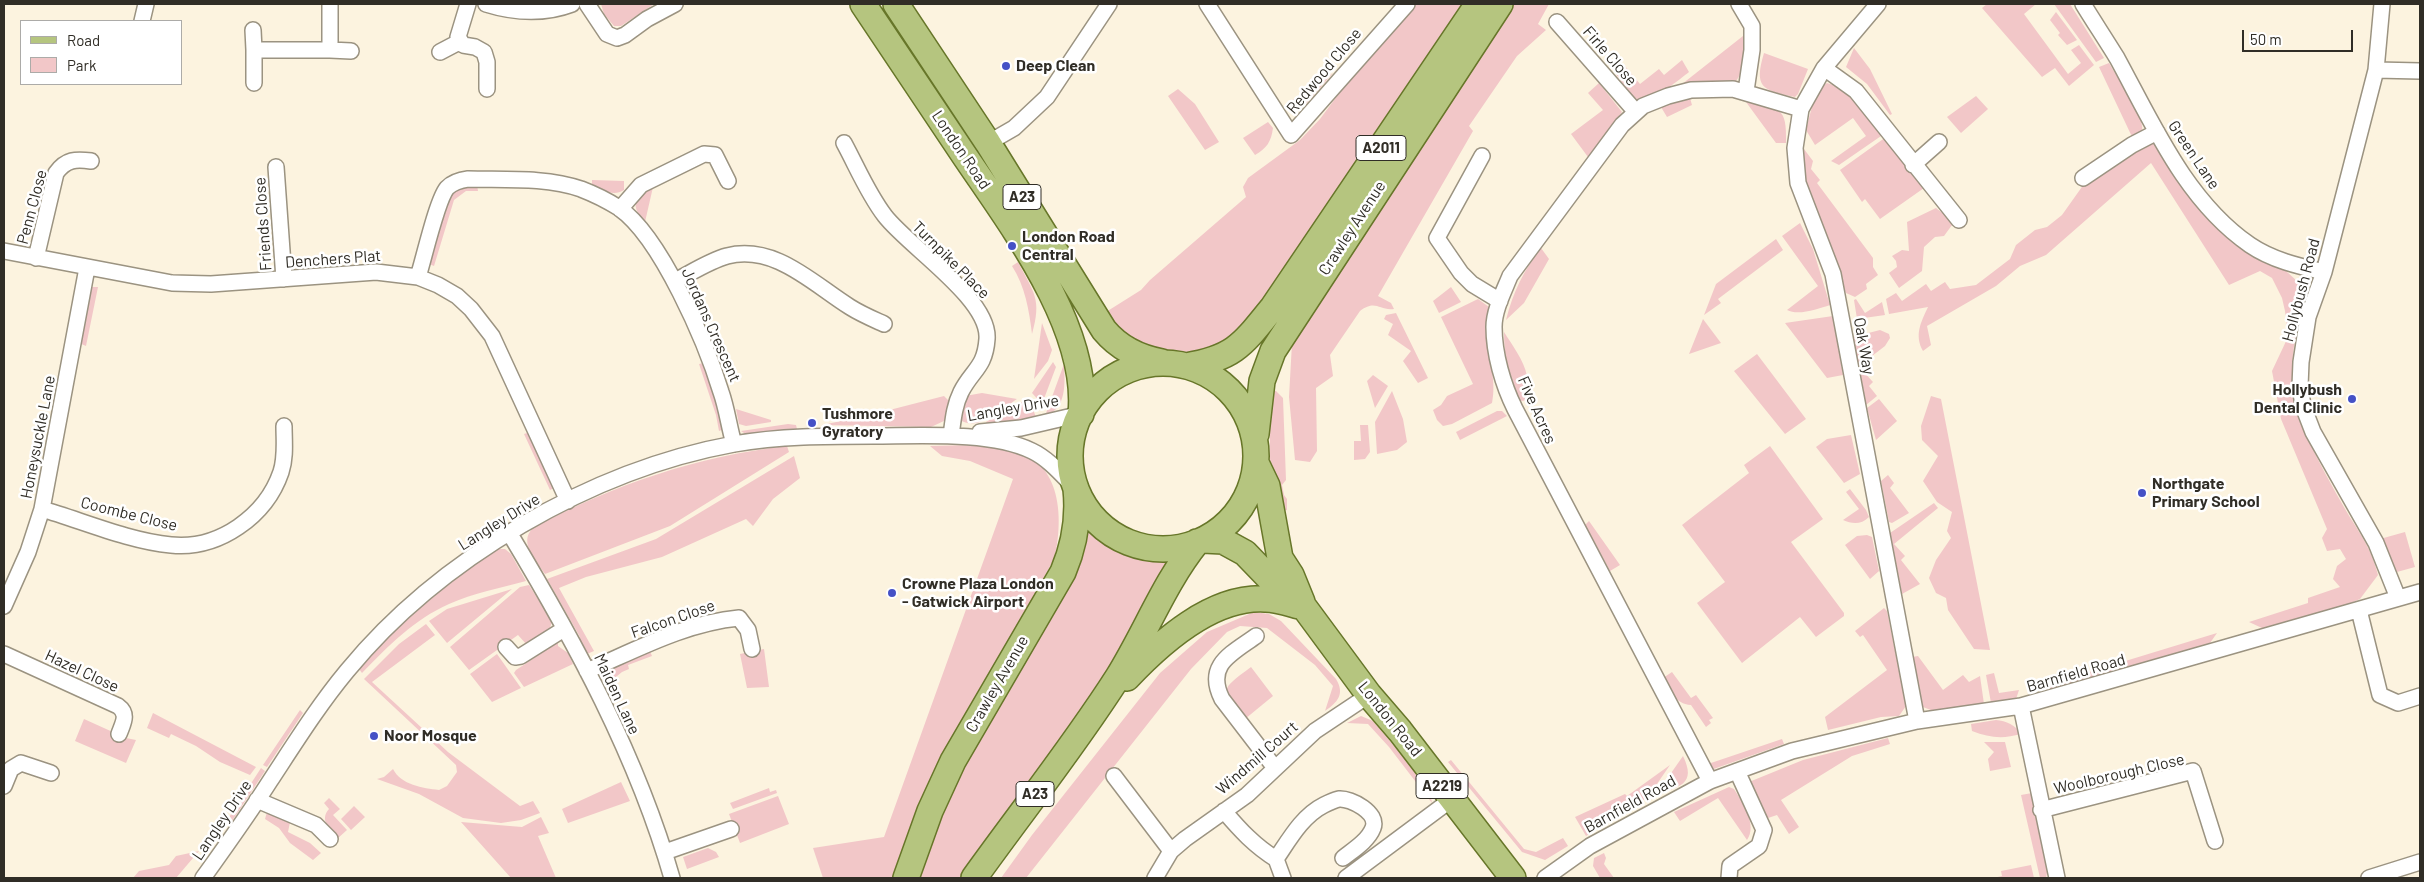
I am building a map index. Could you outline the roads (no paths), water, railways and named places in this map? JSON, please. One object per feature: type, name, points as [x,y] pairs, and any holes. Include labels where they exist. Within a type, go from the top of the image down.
[{"type":"main road","name":"London Road","points":[[863,4],[1019,237],[1047,286],[1062,318],[1074,351],[1081,414]]},
{"type":"main road","name":"London Road","points":[[896,4],[988,142],[1104,330],[1120,345],[1136,354],[1204,372],[1229,390],[1247,416],[1256,453],[1267,486],[1280,558],[1291,576],[1304,607],[1369,695],[1513,878]]},
{"type":"main road","name":"Crawley Avenue","points":[[1081,414],[1101,388],[1118,375],[1140,366],[1208,362],[1236,350],[1244,344],[1267,314],[1478,4]]},
{"type":"main road","name":"Crawley Avenue","points":[[1200,541],[1226,525],[1241,506],[1250,489],[1256,453],[1262,381],[1273,351],[1500,4]]},
{"type":"main road","points":[[1081,414],[1071,450],[1072,474],[1076,489],[1084,505],[1097,521],[1125,541],[1154,548],[1170,549],[1200,541]]},
{"type":"main road","name":"Crawley Avenue","points":[[906,878],[930,811],[949,768],[1063,572],[1070,552],[1076,523],[1076,489]]},
{"type":"main road","name":"London Road","points":[[1200,541],[1223,541],[1245,553],[1273,582],[1304,607]]},
{"type":"main road","name":"A23","points":[[974,878],[1097,710],[1127,662],[1177,568],[1200,541]]},
{"type":"main road","points":[[1097,710],[1156,649],[1206,614],[1234,604],[1262,599],[1304,607]]},
{"type":"street","points":[[142,20],[146,4]]},
{"type":"street","points":[[330,4],[330,50]]},
{"type":"street","points":[[459,42],[458,32],[468,4]]},
{"type":"street","points":[[486,4],[508,10],[530,12],[553,10],[572,4]]},
{"type":"street","points":[[587,4],[607,34],[617,38],[625,35],[647,19],[674,4]]},
{"type":"street","points":[[988,142],[1014,128],[1048,97],[1109,4]]},
{"type":"street","name":"Redwood Close","points":[[1207,4],[1291,135],[1407,4]]},
{"type":"street","points":[[1739,4],[1752,26],[1752,50],[1746,91]]},
{"type":"street","name":"Oak Way","points":[[1878,4],[1824,68],[1802,109],[1795,148],[1798,183],[1833,274],[1918,721]]},
{"type":"street","name":"Green Lane","points":[[2083,4],[2116,56],[2157,132],[2192,188],[2224,225],[2250,246],[2280,261],[2324,272]]},
{"type":"street","name":"Hollybush Road","points":[[2382,4],[2376,70],[2324,272],[2304,336],[2300,386],[2303,406],[2326,458],[2376,543],[2398,598]]},
{"type":"street","name":"Firle Close","points":[[1557,22],[1636,112]]},
{"type":"street","points":[[253,30],[254,83]]},
{"type":"street","points":[[440,52],[459,42],[484,52],[487,62],[487,89]]},
{"type":"street","points":[[254,50],[351,51]]},
{"type":"street","points":[[1824,68],[1856,91],[1913,165],[1959,220]]},
{"type":"street","points":[[2376,70],[2420,71]]},
{"type":"street","name":"Five Acres","points":[[1710,781],[1510,400],[1499,365],[1494,326],[1500,301],[1510,276],[1622,125],[1644,106],[1668,96],[1691,90],[1733,89],[1746,91],[1802,109]]},
{"type":"street","points":[[2083,178],[2132,145],[2157,132]]},
{"type":"street","points":[[1913,165],[1939,142]]},
{"type":"street","name":"Turnpike Place","points":[[844,143],[883,214],[901,234],[966,295],[980,312],[985,323],[987,337],[981,366],[962,391],[955,406],[951,436]]},
{"type":"street","points":[[620,209],[641,185],[704,154],[715,155],[728,181]]},
{"type":"street","points":[[1482,156],[1437,238],[1466,279],[1500,301]]},
{"type":"street","name":"Penn Close","points":[[36,258],[56,172],[70,160],[91,161]]},
{"type":"street","name":"Friends Close","points":[[276,167],[284,279]]},
{"type":"street","name":"Jordans Crescent","points":[[418,277],[442,196],[452,184],[459,181],[494,179],[564,185],[582,190],[620,209],[634,222],[656,251],[674,281],[717,380],[734,444]]},
{"type":"street","name":"Denchers Plat","points":[[4,251],[87,268],[182,283],[211,284],[376,272],[418,277],[438,285],[457,296],[471,309],[492,336],[568,501]]},
{"type":"street","points":[[674,281],[724,257],[750,254],[801,272],[852,308],[884,324]]},
{"type":"street","name":"Honeysuckle Lane","points":[[4,606],[28,552],[42,509],[87,268]]},
{"type":"street","name":"Langley Drive","points":[[951,436],[1021,428],[1081,414]]},
{"type":"street","name":"Coombe Close","points":[[42,509],[124,534],[172,546],[189,545],[220,537],[235,530],[249,519],[272,491],[283,463],[284,426]]},
{"type":"street","name":"Langley Drive","points":[[203,878],[327,695],[372,642],[438,583],[510,534],[568,501],[653,466],[734,444],[794,436],[951,436],[1000,440],[1031,450],[1043,458],[1076,489]]},
{"type":"street","name":"Maiden Lane","points":[[510,534],[587,672],[635,774],[665,852],[672,878]]},
{"type":"street","name":"Barnfield Road","points":[[1545,878],[1590,846],[1710,781],[1801,749],[1918,721],[2021,706],[2420,592]]},
{"type":"street","points":[[2359,610],[2380,695],[2398,703],[2420,696]]},
{"type":"street","name":"Falcon Close","points":[[587,672],[666,637],[731,618],[739,618],[744,622],[752,649]]},
{"type":"street","points":[[506,647],[516,657],[520,656],[564,629]]},
{"type":"street","points":[[1256,636],[1228,656],[1215,676],[1217,688],[1222,699],[1275,768]]},
{"type":"street","name":"Hazel Close","points":[[4,654],[118,706],[124,712],[125,718],[119,734]]},
{"type":"street","name":"Windmill Court","points":[[1155,878],[1171,851],[1247,795],[1314,731],[1369,695]]},
{"type":"street","points":[[2021,706],[2057,878]]},
{"type":"street","points":[[4,786],[11,769],[21,763],[51,773]]},
{"type":"street","points":[[1729,878],[1730,866],[1759,846],[1764,830],[1737,771]]},
{"type":"street","name":"Woolborough Close","points":[[2042,810],[2193,771],[2215,841]]},
{"type":"street","points":[[1114,776],[1171,851]]},
{"type":"street","points":[[1276,859],[1297,828],[1310,815],[1323,805],[1338,799],[1353,802],[1366,811],[1374,821],[1373,828],[1359,846],[1343,858]]},
{"type":"street","points":[[1346,878],[1452,799]]},
{"type":"street","points":[[257,800],[316,825],[330,839]]},
{"type":"street","points":[[1224,811],[1246,837],[1259,849],[1276,859],[1283,878]]},
{"type":"street","points":[[665,852],[731,828]]},
{"type":"street","points":[[2369,878],[2420,862]]},
{"type":"place","name":"Deep Clean","points":[[1006,66]]},
{"type":"place","name":"London Road Central","points":[[1012,246]]},
{"type":"place","name":"Hollybush Dental Clinic","points":[[2352,399]]},
{"type":"place","name":"Tushmore Gyratory","points":[[812,423]]},
{"type":"place","name":"Northgate Primary School","points":[[2142,493]]},
{"type":"place","name":"Crowne Plaza London - Gatwick Airport","points":[[892,593]]},
{"type":"place","name":"Noor Mosque","points":[[374,736]]}]
